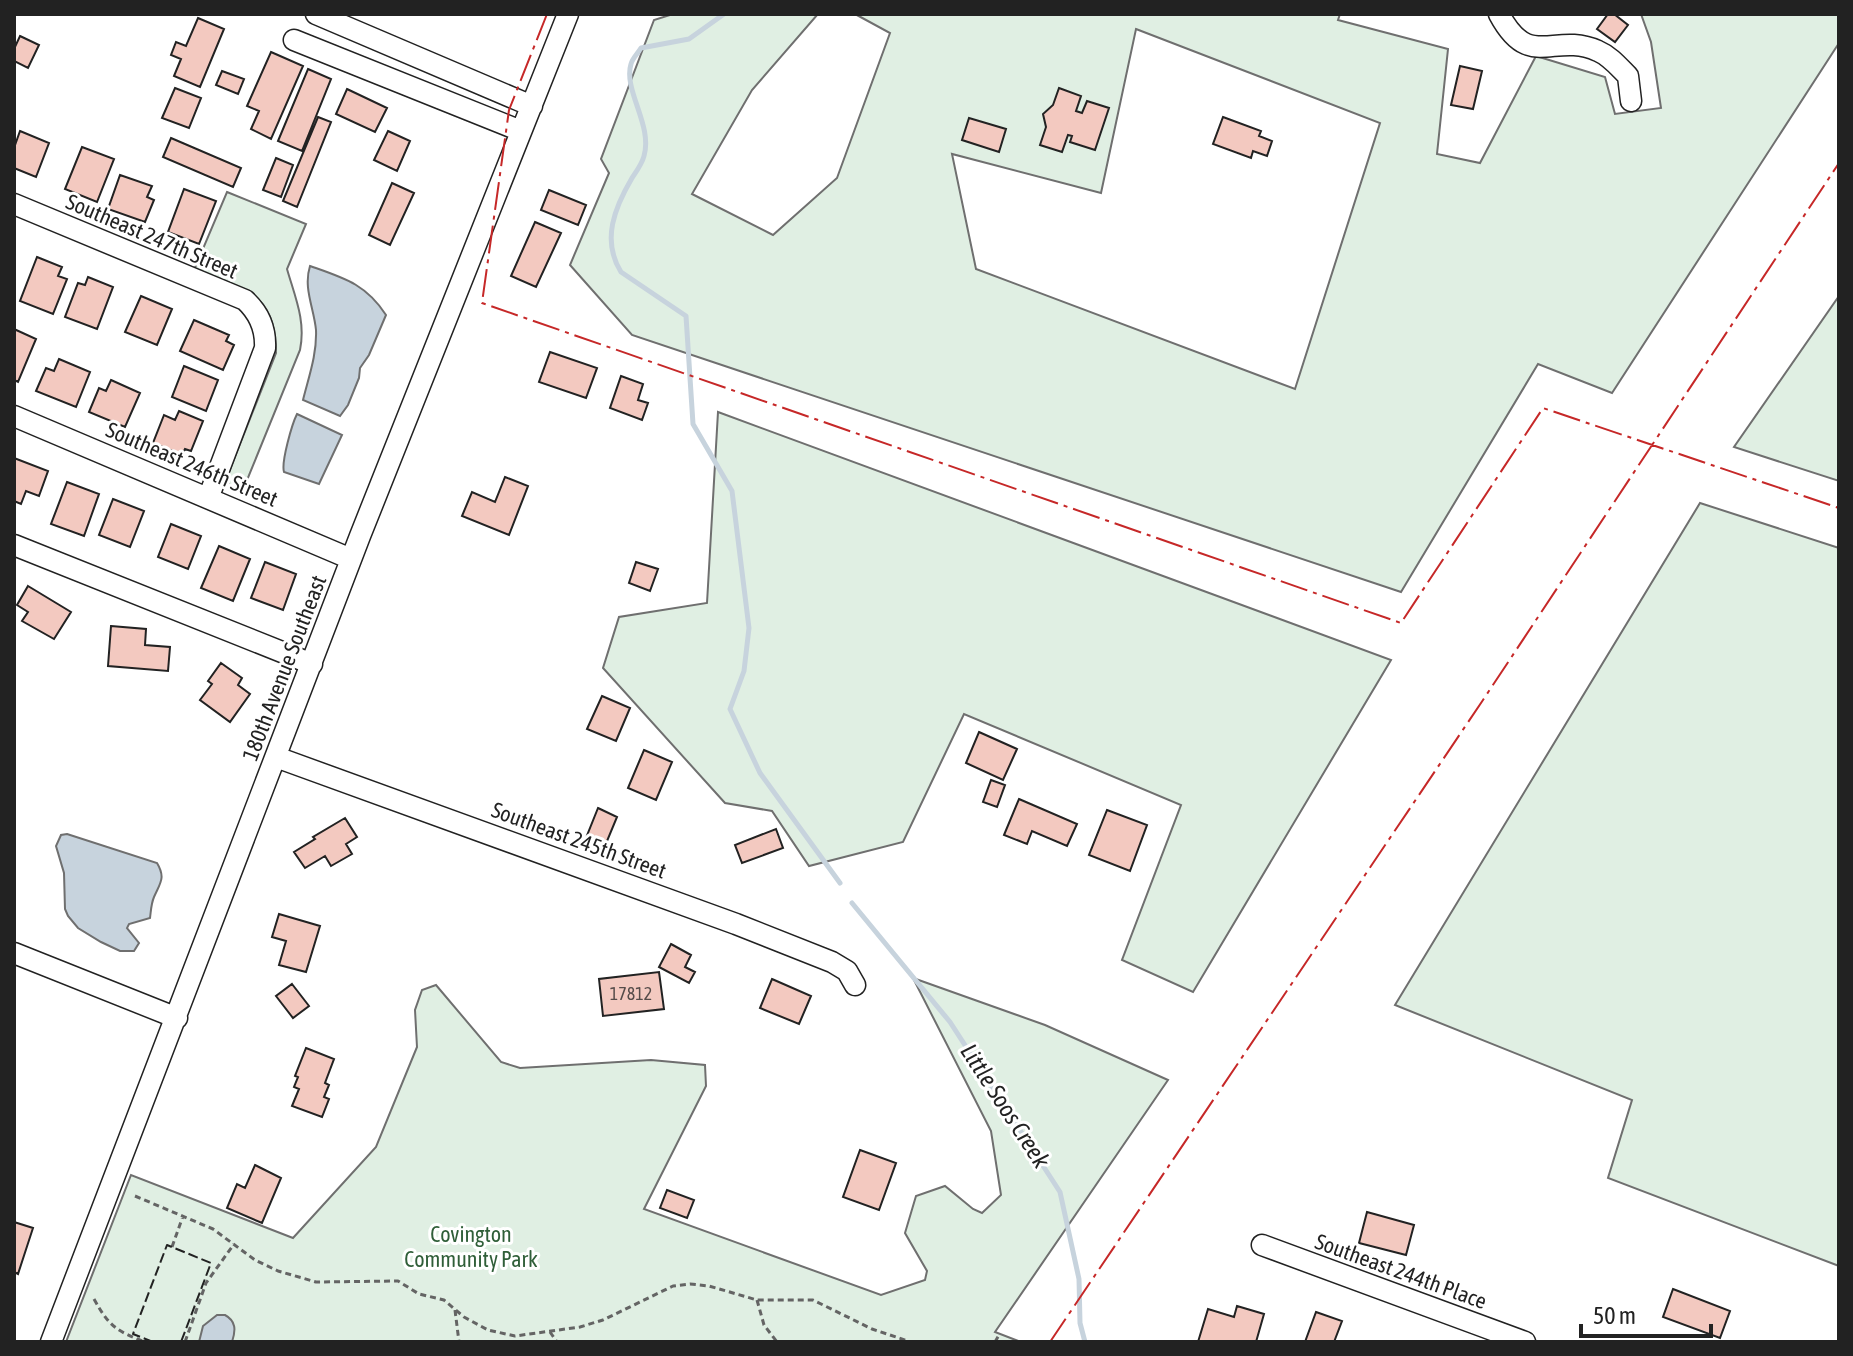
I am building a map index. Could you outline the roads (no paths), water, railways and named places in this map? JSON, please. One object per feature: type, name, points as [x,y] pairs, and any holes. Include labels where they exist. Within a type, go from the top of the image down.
[{"type":"street","points":[[316,14],[532,106]]},
{"type":"street","name":"180th Avenue Southeast","points":[[51,1342],[351,559],[568,14]]},
{"type":"street","points":[[1499,14],[1509,32],[1521,44],[1534,48],[1579,46],[1599,51],[1628,76],[1631,101]]},
{"type":"street","points":[[294,40],[521,131]]},
{"type":"street","name":"Southeast 247th Street","points":[[14,204],[245,300],[255,310],[262,324],[265,348],[209,496]]},
{"type":"street","name":"Southeast 246th Street","points":[[14,416],[209,496],[351,559]]},
{"type":"street","points":[[14,545],[312,664]]},
{"type":"street","name":"Southeast 245th Street","points":[[276,757],[736,924],[832,962],[847,971],[855,985]]},
{"type":"street","points":[[14,953],[177,1018]]},
{"type":"street","name":"Southeast 244th Place","points":[[1262,1245],[1523,1342]]},
{"type":"waterway","name":"Little Soos Creek","points":[[724,14],[689,39],[641,48],[632,62],[631,85],[646,144],[642,162],[616,212],[612,248],[621,272],[686,316],[693,424],[732,491],[749,628],[744,671],[730,709],[760,773],[840,883]]},
{"type":"waterway","name":"Little Soos Creek","points":[[852,903],[950,1022],[1060,1192],[1079,1279],[1080,1323],[1085,1342]]},
{"type":"park label","name":"Covington Community Park","points":[[471,1246]]}]
